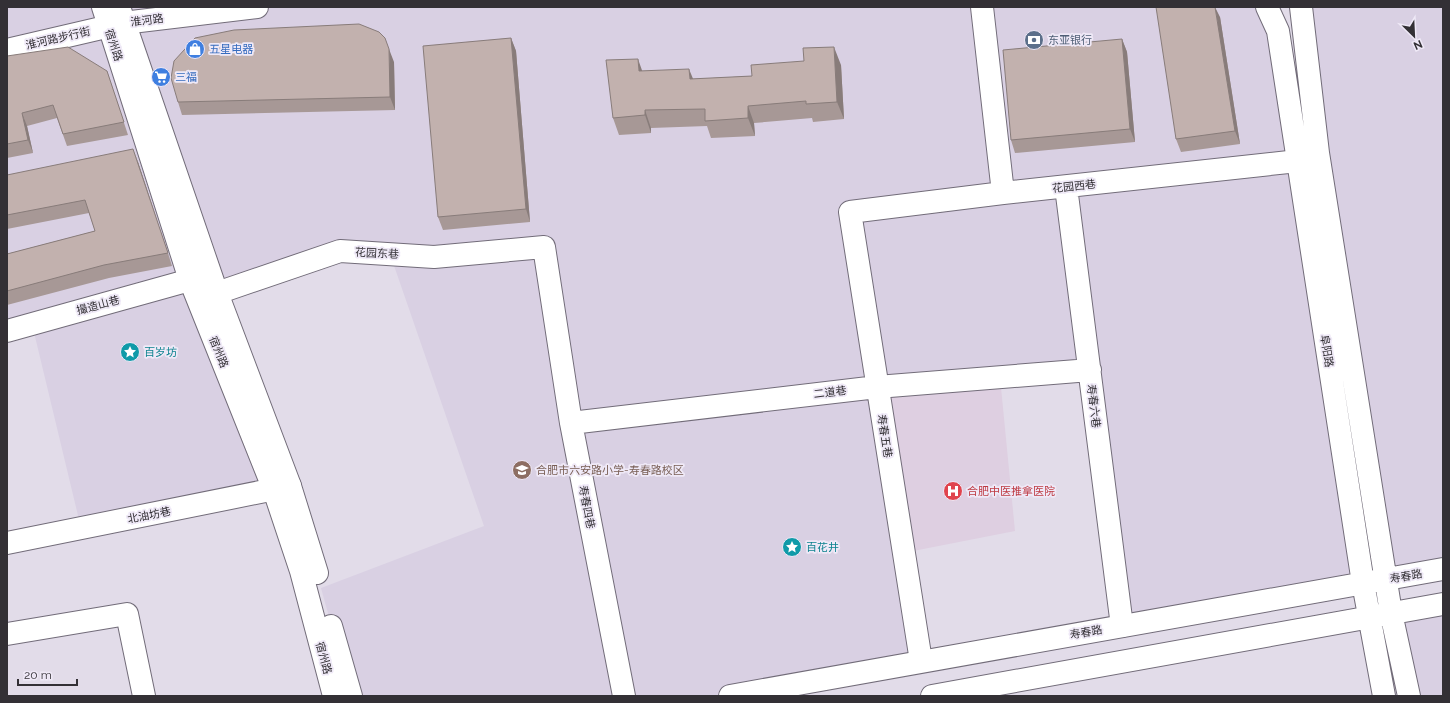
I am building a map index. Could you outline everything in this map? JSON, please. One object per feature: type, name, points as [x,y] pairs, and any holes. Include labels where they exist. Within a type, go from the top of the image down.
[{"type":"main road","name":"淮河路","points":[[113,16],[257,7]]},
{"type":"main road","points":[[982,7],[1003,193]]},
{"type":"main road","name":"阜阳路","points":[[1267,7],[1278,31],[1363,583],[1384,696]]},
{"type":"main road","name":"阜阳路","points":[[1301,7],[1318,153],[1391,613],[1409,696]]},
{"type":"main road","name":"淮河路步行街","points":[[7,50],[113,16]]},
{"type":"main road","name":"宿州路","points":[[113,16],[190,280],[311,552],[351,696]]},
{"type":"main road","name":"宿州路","points":[[113,16],[217,293],[282,488],[301,571],[334,696]]},
{"type":"main road","name":"花园西巷","points":[[850,212],[1003,193],[1298,161]]},
{"type":"main road","name":"寿春六巷","points":[[1066,187],[1122,626]]},
{"type":"main road","name":"寿春五巷","points":[[850,212],[921,661]]},
{"type":"main road","name":"花园东巷","points":[[217,293],[340,251],[434,257],[544,246]]},
{"type":"main road","name":"寿春四巷","points":[[544,246],[571,423],[624,696]]},
{"type":"main road","name":"撮造山巷","points":[[7,331],[190,280]]},
{"type":"main road","name":"二道巷","points":[[571,423],[877,387],[1090,370]]},
{"type":"main road","name":"北油坊巷","points":[[7,543],[282,488]]},
{"type":"main road","name":"寿春路","points":[[730,696],[1443,569]]},
{"type":"main road","points":[[932,696],[976,692],[1443,604]]},
{"type":"main road","points":[[7,634],[127,614],[144,696]]},
{"type":"shaded area","points":[[7,7],[103,7],[274,490],[81,528],[32,324],[7,331]]},
{"type":"shaded area","points":[[119,7],[1267,7],[1363,583],[1122,626],[1090,370],[877,387],[921,661],[730,696],[351,696],[321,588],[484,526],[390,254],[340,251],[217,293]]},
{"type":"shaded area","points":[[1301,7],[1443,7],[1443,569],[1386,580]]},
{"type":"shaded area","name":"合肥中医推拿医院","points":[[1000,377],[1015,531],[903,553],[877,387]]},
{"type":"shaded area","points":[[1443,604],[1443,696],[1409,696],[1391,613]]},
{"type":"building","points":[[1156,7],[1215,7],[1235,131],[1176,139]]},
{"type":"building","points":[[359,24],[379,32],[385,38],[389,49],[390,97],[178,102],[171,78],[174,61],[195,38],[234,30]]},
{"type":"building","points":[[511,38],[526,209],[438,217],[423,46]]},
{"type":"building","points":[[1122,39],[1130,129],[1011,140],[1003,50]]},
{"type":"building","points":[[68,47],[107,71],[124,122],[63,134],[53,105],[22,113],[28,140],[7,144],[7,56]]},
{"type":"building","points":[[834,47],[837,102],[806,104],[806,101],[748,106],[748,118],[705,121],[705,109],[645,110],[645,115],[613,118],[606,60],[638,59],[639,71],[689,69],[690,79],[752,76],[751,65],[804,61],[803,48]]},
{"type":"building","points":[[133,149],[168,253],[104,265],[7,291],[7,254],[95,231],[85,200],[7,215],[7,175]]},
{"type":"place","name":"东亚银行","points":[[1034,40]]},
{"type":"place","name":"五星电器","points":[[195,49]]},
{"type":"place","name":"三福","points":[[161,77]]},
{"type":"place","name":"百岁坊","points":[[130,352]]},
{"type":"place","name":"合肥市六安路小学-寿春路校区","points":[[522,470]]},
{"type":"place","name":"合肥中医推拿医院","points":[[953,491]]},
{"type":"place","name":"百花井","points":[[792,547]]}]
